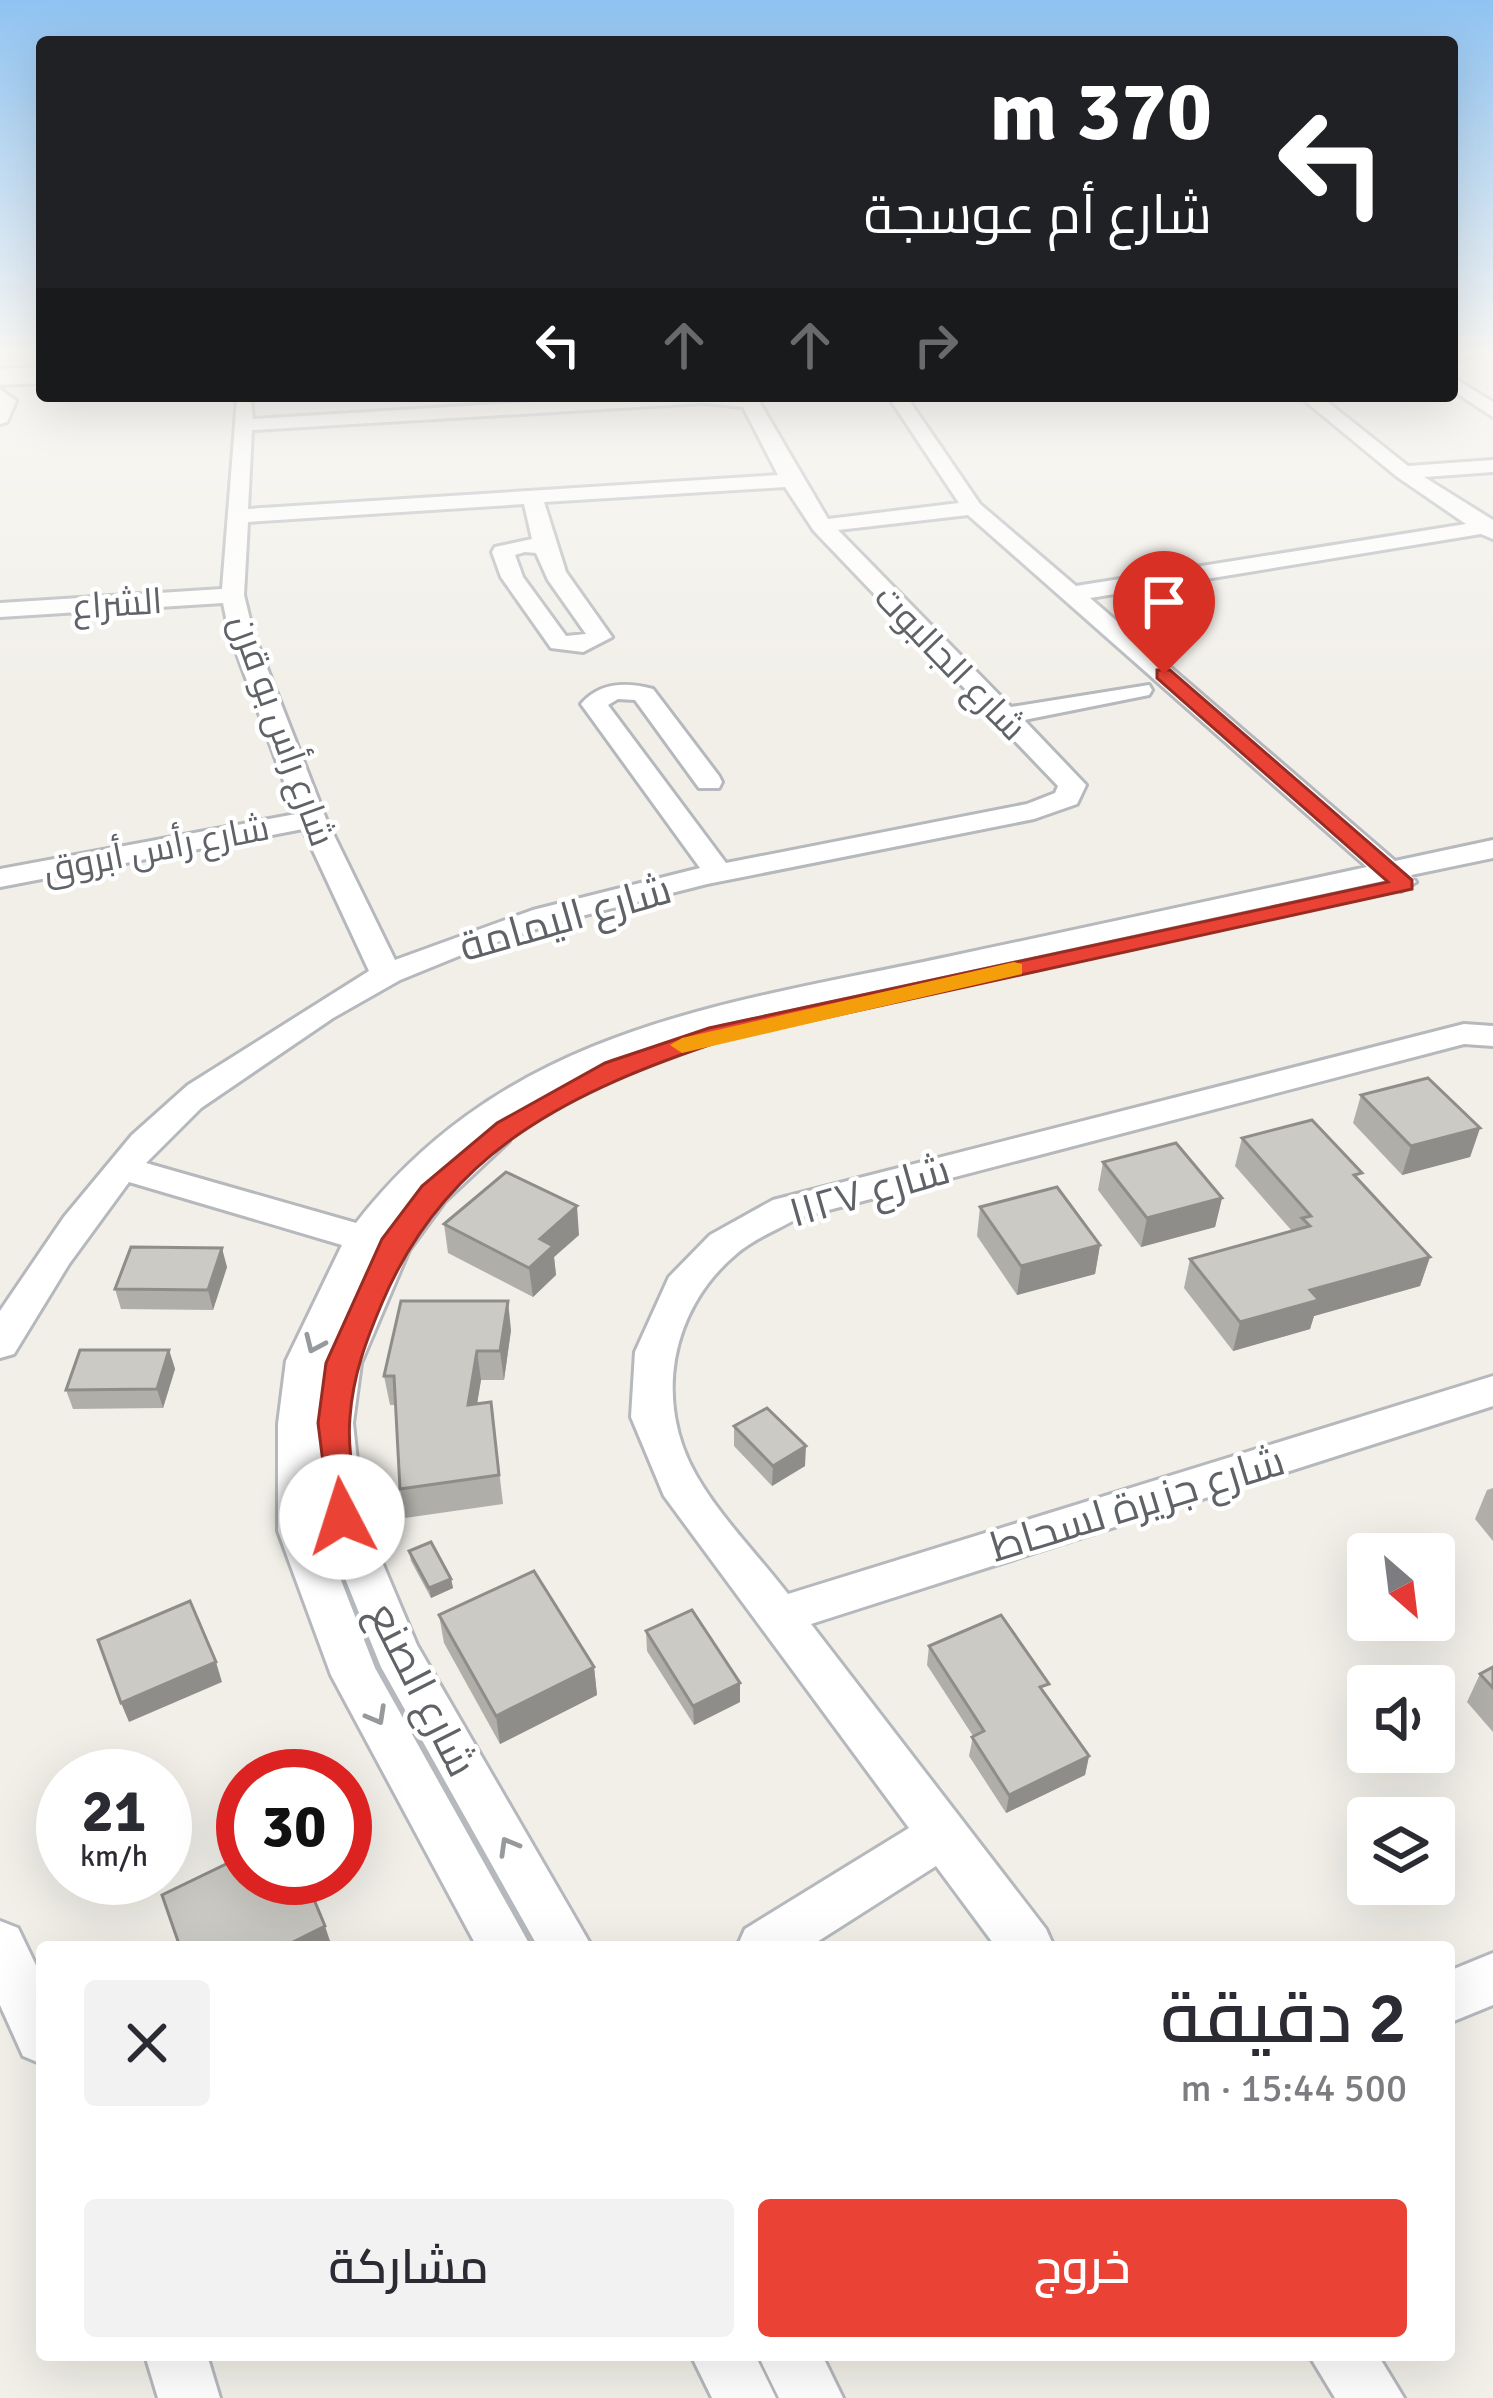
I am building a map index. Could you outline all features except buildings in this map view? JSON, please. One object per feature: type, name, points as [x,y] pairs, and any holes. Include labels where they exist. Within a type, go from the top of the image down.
[{"type":"street","name":"شارع رأس بو قرن","points":[[241,467],[233,595],[241,632],[312,819],[386,974]]},
{"type":"street","name":"شارع الجالبوت","points":[[785,467],[822,526],[1072,785],[1067,798]]},
{"type":"street","points":[[945,467],[973,508],[1396,878]]},
{"type":"street","points":[[1406,467],[1491,526]]},
{"type":"street","points":[[1407,467],[1412,471],[1478,467]]},
{"type":"street","points":[[238,516],[791,480]]},
{"type":"street","points":[[532,496],[553,569],[600,637],[591,643],[559,643],[512,577],[503,552],[543,536]]},
{"type":"street","name":"شارع الجالبوت","points":[[822,526],[973,508]]},
{"type":"street","points":[[1072,594],[1491,526]]},
{"type":"street","name":"الشراع","points":[[0,610],[233,595]]},
{"type":"street","points":[[1004,716],[1140,690]]},
{"type":"street","points":[[709,782],[644,694],[622,691],[594,704],[720,875]]},
{"type":"street","points":[[656,793],[709,782]]},
{"type":"street","points":[[682,823],[709,782]]},
{"type":"street","name":"شارع اليمامة","points":[[0,1344],[26,1298],[122,1168],[172,1114],[339,999],[386,974],[455,946],[582,908],[720,875],[1034,812],[1067,798]]},
{"type":"street","name":"شارع رأس أبروق","points":[[0,878],[312,819]]},
{"type":"street","name":"شارع الصنع","points":[[502,1941],[354,1676],[300,1531],[298,1424],[306,1361],[378,1242],[506,1129],[614,1068],[718,1034],[1396,878],[1493,849]]},
{"type":"street","name":"شارع الصنع","points":[[1396,878],[1493,867]]},
{"type":"street","name":"شارع ١١٢٧","points":[[1023,1941],[679,1484],[651,1417],[655,1352],[682,1286],[723,1244],[786,1209],[1464,1034],[1493,1036]]},
{"type":"street","points":[[122,1168],[378,1242]]},
{"type":"street","name":"شارع الصنع","points":[[378,1242],[341,1363],[333,1423],[342,1517],[397,1653],[563,1941]]},
{"type":"street","name":"شارع جزيرة لسحاط","points":[[781,1615],[1493,1390]]},
{"type":"street","points":[[773,1941],[941,1835]]},
{"type":"street","points":[[0,1946],[36,2024]]},
{"type":"street","points":[[1455,1994],[1493,1978]]},
{"type":"street","points":[[178,2361],[189,2398]]},
{"type":"street","points":[[725,2361],[745,2398]]},
{"type":"street","points":[[792,2361],[812,2398]]},
{"type":"street","points":[[1345,2361],[1373,2398]]},
{"type":"slow traffic","points":[[682,1045],[1014,969]]},
{"type":"route","points":[[342,1517],[333,1423],[341,1363],[392,1246],[432,1193],[506,1129],[614,1068],[718,1034],[1404,885],[1164,674]]}]
